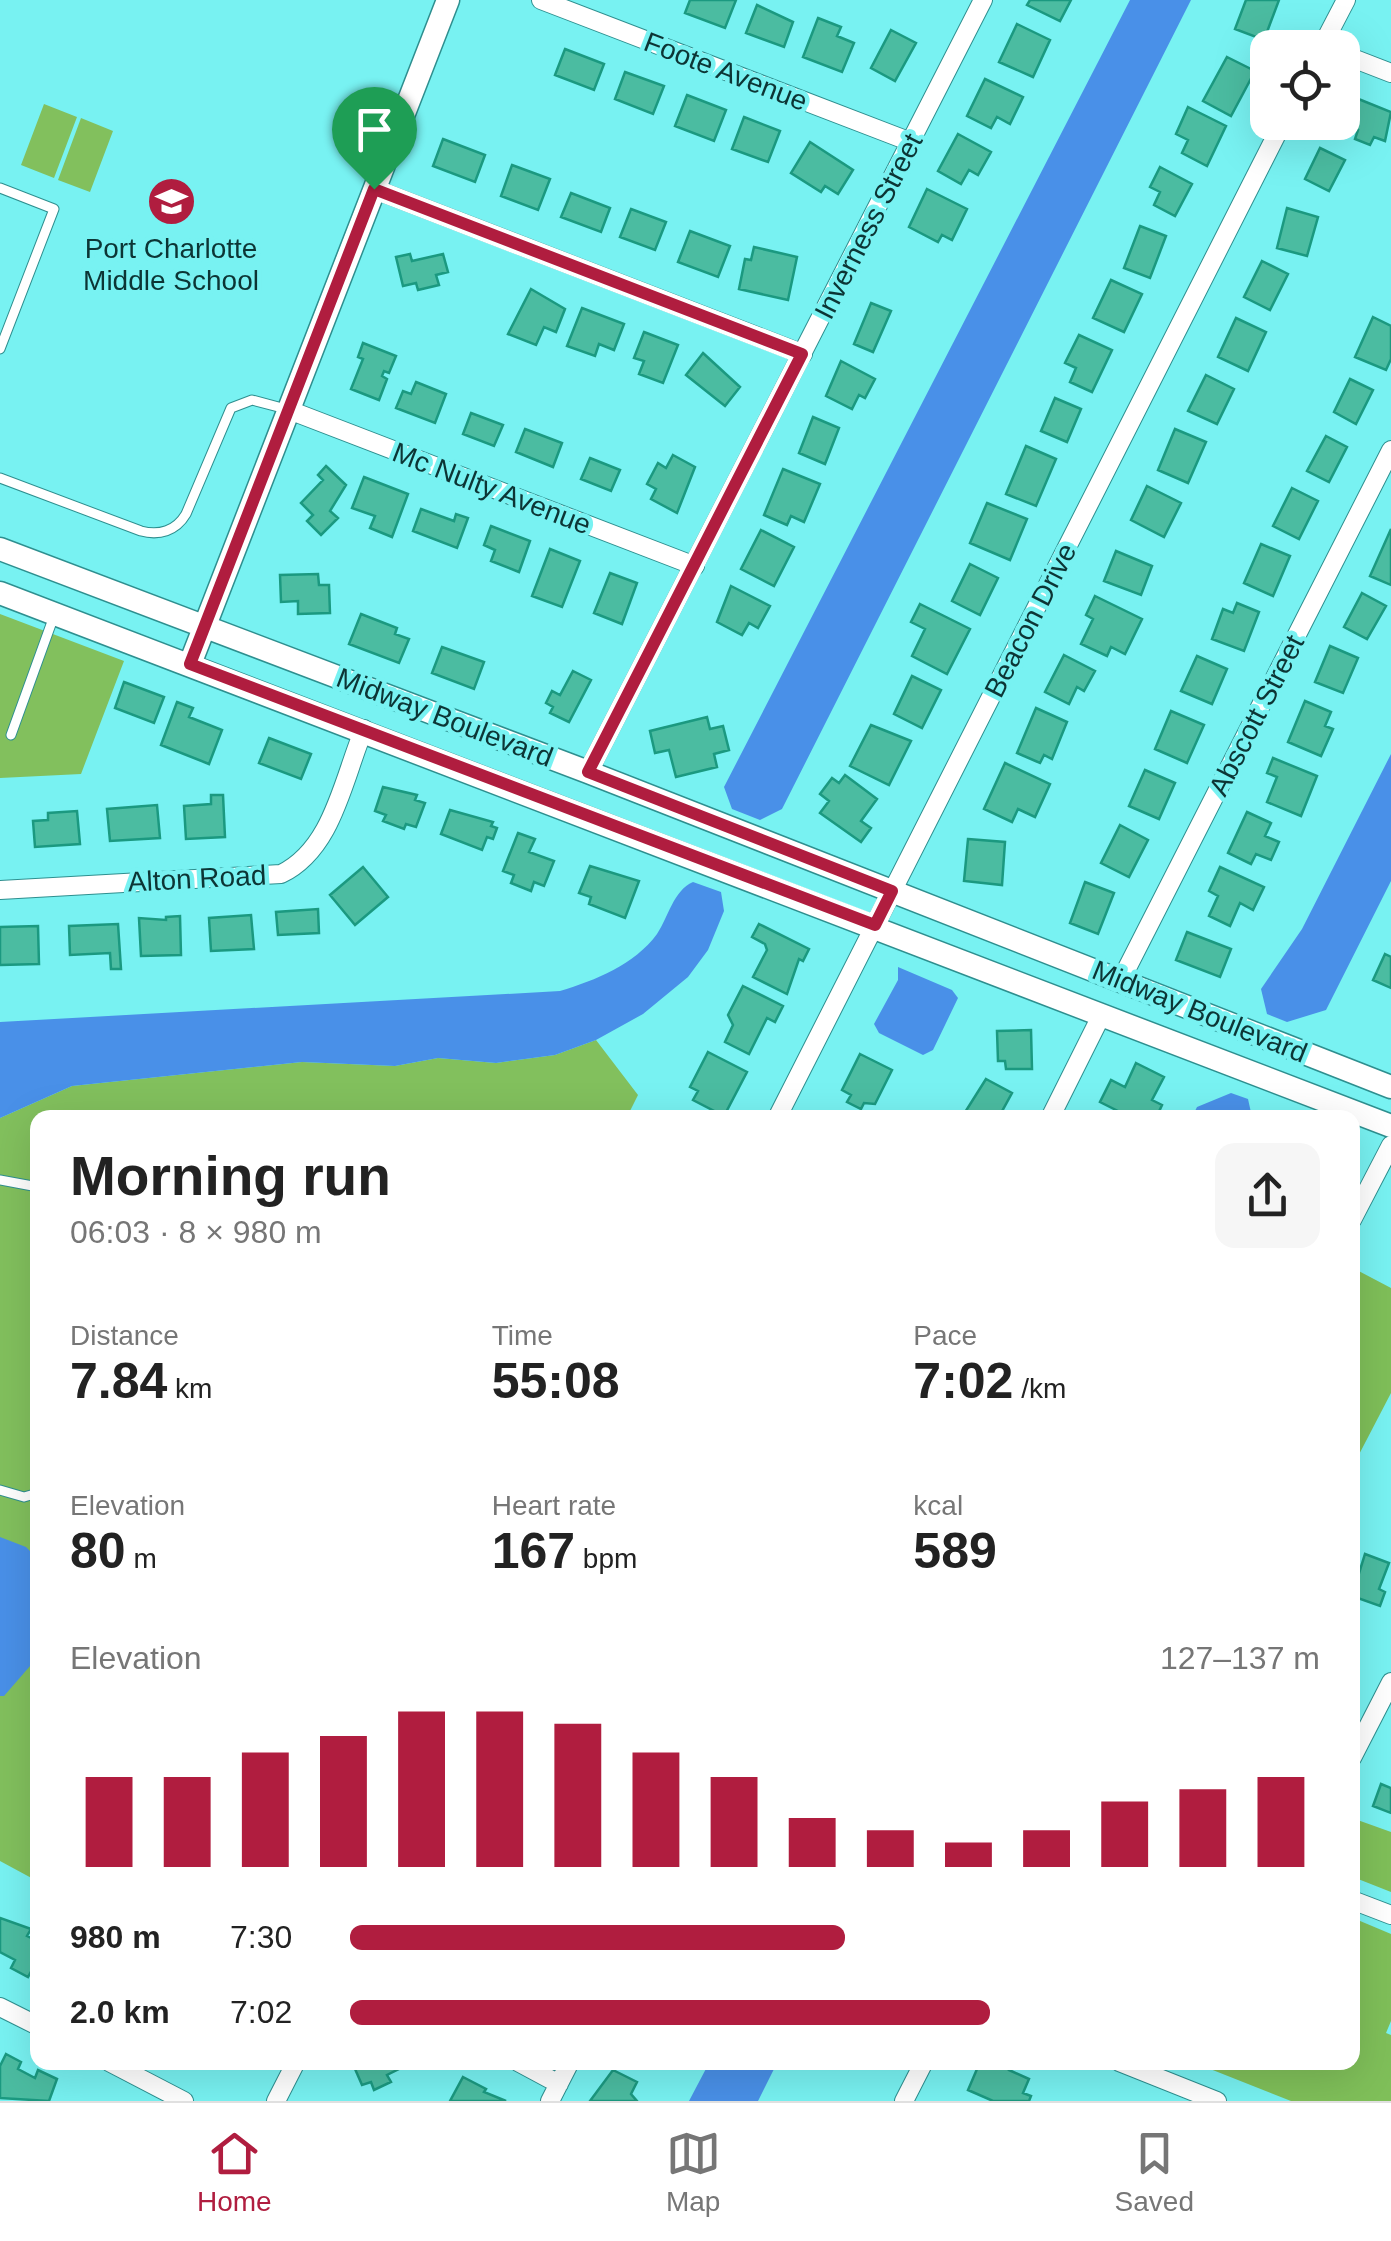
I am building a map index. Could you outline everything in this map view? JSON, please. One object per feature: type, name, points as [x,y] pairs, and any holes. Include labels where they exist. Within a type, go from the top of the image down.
[{"type":"street","points":[[190,664],[448,0]]},
{"type":"street","name":"Foote Avenue","points":[[541,0],[910,142]]},
{"type":"street","name":"Inverness Street","points":[[588,772],[983,0]]},
{"type":"street","points":[[1331,30],[1346,0]]},
{"type":"street","points":[[1360,61],[1391,73]]},
{"type":"street","name":"Beacon Drive","points":[[781,1110],[1274,140]]},
{"type":"street","points":[[374,189],[802,354]]},
{"type":"street","name":"Mc Nulty Avenue","points":[[289,410],[695,566]]},
{"type":"street","name":"Abscott Street","points":[[1121,980],[1391,450]]},
{"type":"street","name":"Midway Boulevard","points":[[0,548],[588,772],[1391,1087]]},
{"type":"street","name":"Midway Boulevard","points":[[0,593],[364,729],[1350,1110]]},
{"type":"street","name":"Alton Road","points":[[0,890],[280,874],[303,863],[319,844],[364,729]]},
{"type":"street","points":[[1054,1110],[1102,1014]]},
{"type":"street","name":"Midway Boulevard","points":[[1360,1114],[1391,1126]]},
{"type":"street","points":[[1360,1205],[1391,1145]]},
{"type":"street","points":[[1360,1742],[1391,1682]]},
{"type":"street","points":[[1360,1903],[1391,1915]]},
{"type":"street","points":[[0,2007],[30,2022]]},
{"type":"street","points":[[124,2070],[184,2101]]},
{"type":"street","points":[[276,2101],[292,2070]]},
{"type":"street","points":[[528,2070],[555,2092]]},
{"type":"street","points":[[904,2101],[920,2070]]},
{"type":"street","points":[[1139,2070],[1217,2101]]},
{"type":"lane","points":[[0,188],[54,209],[0,349]]},
{"type":"lane","points":[[0,478],[141,531],[162,532],[174,528],[186,514],[230,408],[252,400],[289,410]]},
{"type":"lane","points":[[11,735],[55,613]]},
{"type":"lane","points":[[0,1180],[30,1186]]},
{"type":"lane","points":[[0,1490],[24,1498],[30,1496]]},
{"type":"green space","points":[[44,104],[77,117],[54,178],[21,165]]},
{"type":"green space","points":[[81,118],[113,131],[90,192],[58,180]]},
{"type":"green space","points":[[0,614],[124,661],[81,774],[0,778]]},
{"type":"green space","points":[[596,1040],[638,1095],[630,1110],[30,1110],[30,1877],[0,1861],[0,1118],[72,1086],[302,1062],[395,1066],[438,1058],[496,1063],[555,1055]]},
{"type":"green space","points":[[1360,1272],[1391,1288],[1391,1393],[1360,1453]]},
{"type":"green space","points":[[1360,1821],[1391,1832],[1391,1892],[1360,1880]]},
{"type":"green space","points":[[1360,1921],[1391,1934],[1391,2021],[1386,2033],[1391,2035],[1391,2101],[1291,2101],[1213,2070],[1360,2070]]},
{"type":"water","points":[[1130,0],[1191,0],[782,809],[760,820],[732,809],[724,787]]},
{"type":"water","points":[[1391,754],[1391,881],[1326,1010],[1287,1022],[1267,1014],[1261,989],[1302,929]]},
{"type":"water","points":[[693,882],[721,892],[724,911],[708,950],[688,977],[643,1014],[596,1040],[555,1055],[496,1063],[438,1058],[395,1066],[302,1062],[72,1086],[0,1118],[0,1022],[560,991],[626,963],[648,945],[681,891]]},
{"type":"water","points":[[898,967],[952,990],[958,998],[933,1050],[923,1055],[879,1033],[874,1024],[898,980]]},
{"type":"water","points":[[1231,1093],[1248,1099],[1250,1110],[1196,1110]]},
{"type":"water","points":[[0,1537],[30,1551],[30,1666],[0,1696]]},
{"type":"water","points":[[705,2070],[774,2070],[758,2101],[689,2101]]},
{"type":"building","points":[[690,0],[736,0],[725,28],[685,13]]},
{"type":"building","points":[[1030,0],[1071,0],[1060,21],[1027,5]]},
{"type":"building","points":[[1246,0],[1279,0],[1268,30],[1250,30],[1250,35],[1235,29]]},
{"type":"building","points":[[757,5],[793,22],[784,47],[746,33]]},
{"type":"building","points":[[818,18],[841,27],[837,36],[854,43],[842,72],[803,57]]},
{"type":"building","points":[[1017,24],[1050,40],[1033,77],[999,62]]},
{"type":"building","points":[[891,30],[916,43],[895,81],[871,68]]},
{"type":"building","points":[[565,49],[604,64],[594,90],[555,75]]},
{"type":"building","points":[[1227,57],[1250,68],[1250,80],[1231,116],[1203,101]]},
{"type":"building","points":[[625,72],[664,86],[653,114],[615,99]]},
{"type":"building","points":[[985,79],[1023,97],[1010,124],[997,117],[991,128],[967,116]]},
{"type":"building","points":[[687,95],[726,110],[714,141],[675,126]]},
{"type":"building","points":[[1360,100],[1391,112],[1385,141],[1374,137],[1370,145],[1358,140]]},
{"type":"building","points":[[1188,107],[1226,126],[1207,166],[1182,153],[1188,140],[1176,134]]},
{"type":"building","points":[[744,117],[780,131],[768,162],[732,149]]},
{"type":"building","points":[[958,134],[991,152],[978,175],[969,170],[961,184],[938,171]]},
{"type":"building","points":[[443,139],[485,155],[475,182],[433,166]]},
{"type":"building","points":[[810,142],[853,170],[838,194],[825,186],[821,192],[791,173]]},
{"type":"building","points":[[1320,148],[1345,160],[1329,191],[1305,179]]},
{"type":"building","points":[[512,165],[550,179],[538,210],[501,196]]},
{"type":"building","points":[[1160,167],[1192,184],[1175,216],[1154,205],[1160,192],[1150,187]]},
{"type":"building","points":[[927,189],[967,209],[952,240],[942,235],[938,242],[909,227]]},
{"type":"building","points":[[571,193],[610,208],[601,232],[561,217]]},
{"type":"building","points":[[1287,208],[1318,217],[1307,256],[1277,248]]},
{"type":"building","points":[[631,209],[666,222],[655,250],[620,237]]},
{"type":"building","points":[[1140,226],[1166,236],[1150,278],[1124,268]]},
{"type":"building","points":[[690,231],[730,246],[718,277],[678,262]]},
{"type":"building","points":[[754,247],[797,257],[788,300],[739,289],[745,259],[751,260]]},
{"type":"building","points":[[410,254],[412,261],[443,254],[448,272],[436,275],[439,285],[418,290],[416,283],[403,286],[396,257]]},
{"type":"building","points":[[1262,261],[1288,274],[1270,310],[1244,297]]},
{"type":"building","points":[[1111,280],[1142,294],[1124,332],[1093,318]]},
{"type":"building","points":[[531,289],[565,309],[556,332],[544,327],[536,345],[508,334]]},
{"type":"building","points":[[871,303],[891,311],[873,352],[854,344]]},
{"type":"building","points":[[582,308],[624,324],[614,350],[599,344],[595,356],[567,346]]},
{"type":"building","points":[[1373,317],[1391,326],[1391,359],[1386,370],[1355,357]]},
{"type":"building","points":[[1236,318],[1266,332],[1248,371],[1218,357]]},
{"type":"building","points":[[644,332],[678,345],[663,383],[639,374],[644,361],[634,358]]},
{"type":"building","points":[[1079,335],[1112,350],[1092,392],[1070,382],[1076,368],[1065,363]]},
{"type":"building","points":[[363,343],[396,356],[389,373],[384,371],[382,376],[387,379],[379,400],[351,389],[363,359],[358,357]]},
{"type":"building","points":[[703,353],[740,387],[725,406],[686,375]]},
{"type":"building","points":[[841,361],[875,379],[865,398],[859,395],[852,409],[826,396]]},
{"type":"building","points":[[1206,375],[1234,389],[1217,424],[1188,411]]},
{"type":"building","points":[[1350,379],[1373,390],[1356,424],[1334,412]]},
{"type":"building","points":[[416,382],[446,394],[435,423],[396,408],[403,391],[411,394]]},
{"type":"building","points":[[1055,398],[1081,409],[1067,442],[1041,431]]},
{"type":"building","points":[[471,413],[503,425],[494,446],[463,434]]},
{"type":"building","points":[[813,417],[839,428],[825,464],[799,453]]},
{"type":"building","points":[[525,429],[562,443],[553,467],[516,452]]},
{"type":"building","points":[[1175,429],[1206,442],[1188,483],[1158,470]]},
{"type":"building","points":[[1326,436],[1347,447],[1329,482],[1307,471]]},
{"type":"building","points":[[1026,446],[1056,459],[1036,506],[1006,494]]},
{"type":"building","points":[[673,455],[695,467],[677,513],[651,499],[656,489],[647,484],[658,463],[666,468]]},
{"type":"building","points":[[590,458],[620,470],[611,491],[581,479]]},
{"type":"building","points":[[326,466],[346,485],[330,511],[338,518],[321,535],[307,521],[313,515],[301,503],[323,480],[318,475]]},
{"type":"building","points":[[783,469],[820,484],[804,522],[791,516],[787,525],[764,515]]},
{"type":"building","points":[[364,477],[408,494],[392,537],[370,528],[375,516],[352,508]]},
{"type":"building","points":[[1147,486],[1181,503],[1164,537],[1131,520]]},
{"type":"building","points":[[1292,488],[1318,501],[1299,539],[1273,526]]},
{"type":"building","points":[[987,503],[1027,519],[1010,560],[970,543]]},
{"type":"building","points":[[421,509],[454,521],[456,514],[468,518],[457,548],[413,531]]},
{"type":"building","points":[[491,526],[530,541],[519,572],[491,561],[495,550],[484,545]]},
{"type":"building","points":[[1391,529],[1391,585],[1370,576]]},
{"type":"building","points":[[761,530],[794,547],[774,586],[741,569]]},
{"type":"building","points":[[1261,544],[1290,556],[1273,596],[1244,583]]},
{"type":"building","points":[[550,549],[580,561],[562,607],[532,596]]},
{"type":"building","points":[[1116,551],[1152,566],[1141,595],[1104,581]]},
{"type":"building","points":[[970,564],[998,578],[980,615],[952,601]]},
{"type":"building","points":[[610,573],[637,583],[622,624],[594,613]]},
{"type":"building","points":[[318,574],[319,585],[329,585],[330,613],[298,614],[298,601],[281,602],[280,575]]},
{"type":"building","points":[[731,586],[770,606],[758,628],[749,623],[742,635],[717,622]]},
{"type":"building","points":[[1362,593],[1386,606],[1367,639],[1344,627]]},
{"type":"building","points":[[1095,596],[1142,619],[1125,654],[1111,647],[1107,656],[1081,644],[1093,619],[1086,615]]},
{"type":"building","points":[[1237,603],[1259,612],[1244,651],[1212,639],[1223,609],[1233,613]]},
{"type":"building","points":[[920,604],[970,629],[947,674],[912,656],[925,629],[911,622]]},
{"type":"building","points":[[361,614],[397,628],[395,634],[409,639],[399,663],[349,644]]},
{"type":"building","points":[[1330,646],[1358,658],[1343,693],[1315,682]]},
{"type":"building","points":[[442,647],[484,662],[474,689],[432,673]]},
{"type":"building","points":[[1064,655],[1095,671],[1084,691],[1077,687],[1069,704],[1045,692]]},
{"type":"building","points":[[1197,656],[1227,669],[1212,704],[1181,691]]},
{"type":"building","points":[[573,671],[591,680],[569,722],[550,713],[553,707],[546,703],[552,691],[560,695]]},
{"type":"building","points":[[912,676],[941,690],[922,728],[894,714]]},
{"type":"building","points":[[124,682],[164,697],[154,723],[115,708]]},
{"type":"building","points":[[1305,701],[1331,712],[1325,726],[1333,729],[1321,756],[1288,742]]},
{"type":"building","points":[[177,702],[193,708],[189,717],[222,730],[209,764],[161,745]]},
{"type":"building","points":[[1036,708],[1067,722],[1052,759],[1044,755],[1040,763],[1017,753]]},
{"type":"building","points":[[1171,711],[1204,725],[1187,763],[1155,749]]},
{"type":"building","points":[[707,717],[710,729],[723,726],[729,750],[714,754],[717,767],[676,777],[669,750],[655,753],[650,731]]},
{"type":"building","points":[[871,725],[911,741],[889,785],[850,766]]},
{"type":"building","points":[[269,738],[311,754],[301,779],[259,763]]},
{"type":"building","points":[[1273,758],[1317,776],[1301,816],[1267,802],[1277,777],[1267,773]]},
{"type":"building","points":[[1005,763],[1050,784],[1035,817],[1018,809],[1012,822],[984,809]]},
{"type":"building","points":[[1145,770],[1175,783],[1159,819],[1129,806]]},
{"type":"building","points":[[845,775],[877,799],[861,821],[871,828],[861,842],[820,813],[829,801],[820,794],[832,778],[839,783]]},
{"type":"building","points":[[383,787],[417,795],[415,800],[425,803],[416,827],[406,824],[404,829],[383,821],[386,815],[375,811]]},
{"type":"building","points":[[211,795],[223,795],[225,837],[186,839],[184,806],[211,804]]},
{"type":"building","points":[[157,805],[160,838],[110,841],[107,809]]},
{"type":"building","points":[[450,810],[493,822],[491,826],[497,828],[493,839],[487,837],[482,850],[441,834]]},
{"type":"building","points":[[77,811],[80,844],[35,847],[33,821],[48,820],[48,813]]},
{"type":"building","points":[[1247,812],[1271,823],[1265,836],[1279,842],[1271,860],[1256,854],[1251,864],[1228,853]]},
{"type":"building","points":[[1120,825],[1148,840],[1129,877],[1101,863]]},
{"type":"building","points":[[518,833],[535,839],[529,852],[554,861],[544,886],[534,882],[531,891],[511,883],[514,875],[503,871]]},
{"type":"building","points":[[968,839],[1005,842],[1002,885],[964,881]]},
{"type":"building","points":[[590,866],[639,881],[625,918],[589,904],[591,897],[579,893]]},
{"type":"building","points":[[363,867],[388,897],[355,925],[330,895]]},
{"type":"building","points":[[1220,867],[1264,887],[1253,910],[1240,903],[1230,926],[1209,916],[1218,896],[1209,891]]},
{"type":"building","points":[[1085,882],[1114,893],[1098,934],[1070,923]]},
{"type":"building","points":[[318,909],[319,933],[278,935],[276,912]]},
{"type":"building","points":[[251,915],[254,949],[211,951],[209,918]]},
{"type":"building","points":[[180,916],[181,955],[141,956],[139,918],[166,920]]},
{"type":"building","points":[[118,924],[121,969],[111,969],[110,953],[70,955],[69,926]]},
{"type":"building","points":[[759,924],[809,949],[803,961],[799,959],[787,994],[753,977],[767,950],[765,944],[752,937]]},
{"type":"building","points":[[38,926],[39,964],[0,965],[0,927]]},
{"type":"building","points":[[1187,932],[1231,949],[1220,977],[1176,960]]},
{"type":"building","points":[[1385,954],[1391,957],[1391,988],[1373,980]]},
{"type":"building","points":[[743,986],[783,1006],[775,1022],[767,1018],[749,1054],[725,1042],[733,1025],[728,1015]]},
{"type":"building","points":[[1031,1030],[1032,1069],[1006,1069],[1005,1061],[998,1061],[997,1031]]},
{"type":"building","points":[[708,1052],[747,1072],[727,1110],[712,1110],[693,1100],[698,1091],[690,1087]]},
{"type":"building","points":[[860,1054],[892,1070],[875,1104],[864,1103],[861,1109],[847,1102],[851,1095],[842,1090]]},
{"type":"building","points":[[1136,1063],[1164,1077],[1152,1100],[1162,1105],[1160,1110],[1116,1110],[1100,1102],[1111,1080],[1125,1087]]},
{"type":"building","points":[[986,1079],[1012,1093],[1003,1110],[966,1110]]},
{"type":"building","points":[[1365,1554],[1389,1563],[1379,1589],[1385,1592],[1380,1606],[1360,1599],[1360,1570]]},
{"type":"building","points":[[1381,1784],[1391,1788],[1391,1813],[1373,1806]]},
{"type":"building","points":[[0,1918],[30,1929],[28,1977],[11,1968],[15,1960],[0,1952]]},
{"type":"building","points":[[6,2054],[21,2062],[18,2069],[35,2078],[38,2070],[57,2079],[49,2101],[0,2098],[0,2066]]},
{"type":"building","points":[[355,2070],[397,2070],[387,2075],[391,2082],[374,2090],[371,2082],[362,2085]]},
{"type":"building","points":[[613,2070],[637,2082],[631,2094],[637,2101],[590,2101]]},
{"type":"building","points":[[977,2070],[1009,2070],[1029,2079],[1023,2093],[1031,2096],[1029,2101],[993,2101],[968,2090]]},
{"type":"building","points":[[463,2077],[486,2089],[484,2092],[506,2101],[450,2101]]},
{"type":"place","name":"Port Charlotte Middle School","points":[[171,201]]},
{"type":"route","points":[[374,189],[802,354],[588,772],[892,891],[875,925],[190,664],[374,189]]}]
